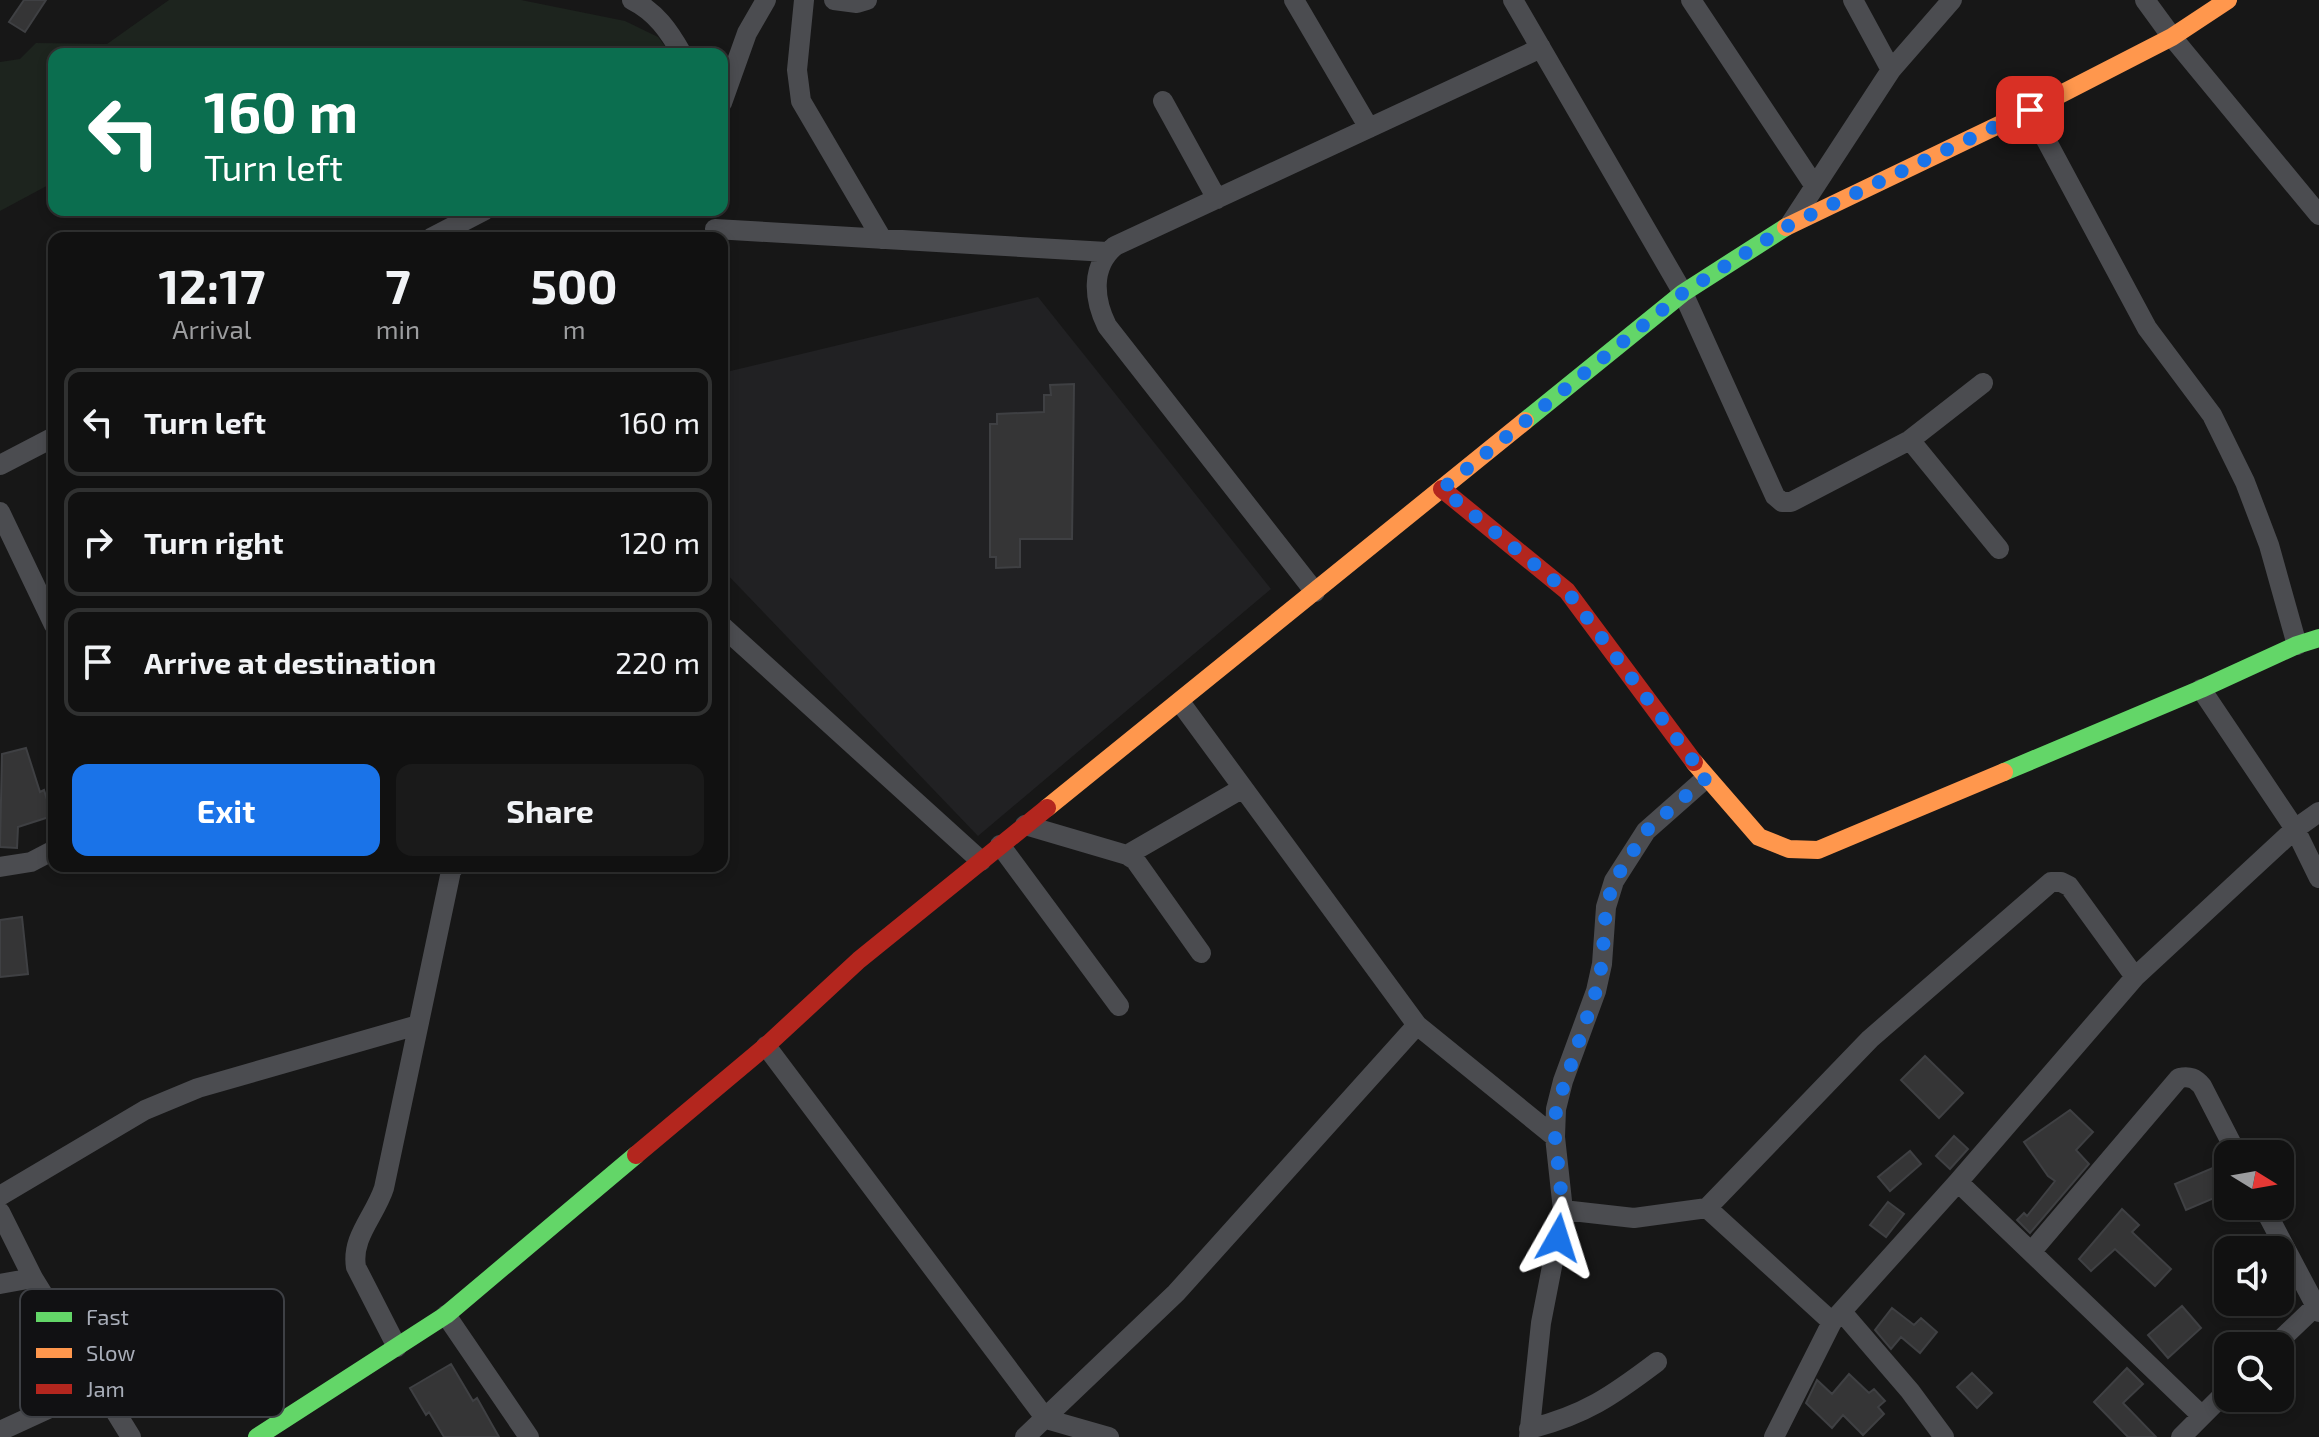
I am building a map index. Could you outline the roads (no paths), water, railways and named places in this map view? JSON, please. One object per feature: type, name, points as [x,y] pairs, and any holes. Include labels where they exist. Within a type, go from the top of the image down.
[{"type":"street","points":[[632,0],[664,24],[678,48]]},
{"type":"street","points":[[728,82],[747,33],[766,0]]},
{"type":"street","points":[[804,0],[797,70],[801,101],[882,239]]},
{"type":"street","points":[[834,0],[857,3],[867,0]]},
{"type":"street","points":[[1294,0],[1369,128]]},
{"type":"street","points":[[1513,0],[1683,293],[1775,496],[1782,502],[1791,502],[1910,440],[1983,383]]},
{"type":"street","points":[[1691,0],[1814,185]]},
{"type":"street","points":[[1853,0],[1891,70]]},
{"type":"street","points":[[1791,224],[1891,70],[1952,0]]},
{"type":"street","points":[[2145,0],[2319,215]]},
{"type":"street","points":[[257,1437],[446,1315],[766,1046],[859,960],[1683,293],[1791,224],[2030,110],[2172,37],[2228,0]]},
{"type":"street","points":[[1315,592],[1107,326],[1096,305],[1100,266],[1107,252],[1115,246],[1541,48]]},
{"type":"street","points":[[1163,101],[1217,199]]},
{"type":"street","points":[[2030,110],[2147,328],[2212,415],[2245,482],[2269,545],[2297,645]]},
{"type":"street","points":[[443,232],[473,216]]},
{"type":"street","points":[[713,226],[1107,252]]},
{"type":"street","points":[[0,465],[48,440]]},
{"type":"street","points":[[1910,440],[1999,549]]},
{"type":"street","points":[[1442,489],[1567,591],[1706,778],[1759,837],[1789,849],[1818,850],[2319,638]]},
{"type":"street","points":[[0,512],[48,612]]},
{"type":"street","points":[[728,631],[981,861]]},
{"type":"street","points":[[2201,689],[2295,829],[2319,878]]},
{"type":"street","points":[[1180,702],[1417,1025],[1555,1137]]},
{"type":"street","points":[[1657,1362],[1613,1396],[1529,1433],[1541,1323],[1563,1210],[1555,1137],[1556,1109],[1596,991],[1602,964],[1606,907],[1614,881],[1646,831],[1706,778]]},
{"type":"street","points":[[1127,855],[1243,788]]},
{"type":"street","points":[[1774,1437],[1837,1317],[2135,977],[2295,829],[2319,812]]},
{"type":"street","points":[[1025,825],[1118,850],[1135,860],[1201,953]]},
{"type":"street","points":[[1000,845],[1119,1006]]},
{"type":"street","points":[[0,867],[31,862],[48,853]]},
{"type":"street","points":[[397,1347],[356,1267],[354,1255],[356,1242],[378,1207],[384,1188],[451,872]]},
{"type":"street","points":[[1563,1210],[1634,1218],[1707,1208],[1870,1039],[2051,882],[2069,886],[2135,977]]},
{"type":"street","points":[[0,1196],[145,1110],[198,1088],[418,1025]]},
{"type":"street","points":[[1025,1437],[1176,1293],[1417,1025]]},
{"type":"street","points":[[766,1046],[1046,1419],[1109,1437]]},
{"type":"street","points":[[2032,1251],[2179,1078],[2188,1076],[2202,1086],[2230,1140]]},
{"type":"street","points":[[1958,1182],[2201,1415]]},
{"type":"street","points":[[1707,1208],[1837,1317],[1910,1391],[1944,1437]]},
{"type":"street","points":[[0,1212],[40,1289]]},
{"type":"street","points":[[2271,1220],[2318,1308],[2290,1332]]},
{"type":"street","points":[[0,1284],[33,1278]]},
{"type":"street","points":[[446,1315],[529,1437]]},
{"type":"street","points":[[2181,1437],[2214,1403]]},
{"type":"street","points":[[0,1431],[30,1417]]},
{"type":"street","points":[[118,1417],[131,1437]]}]
